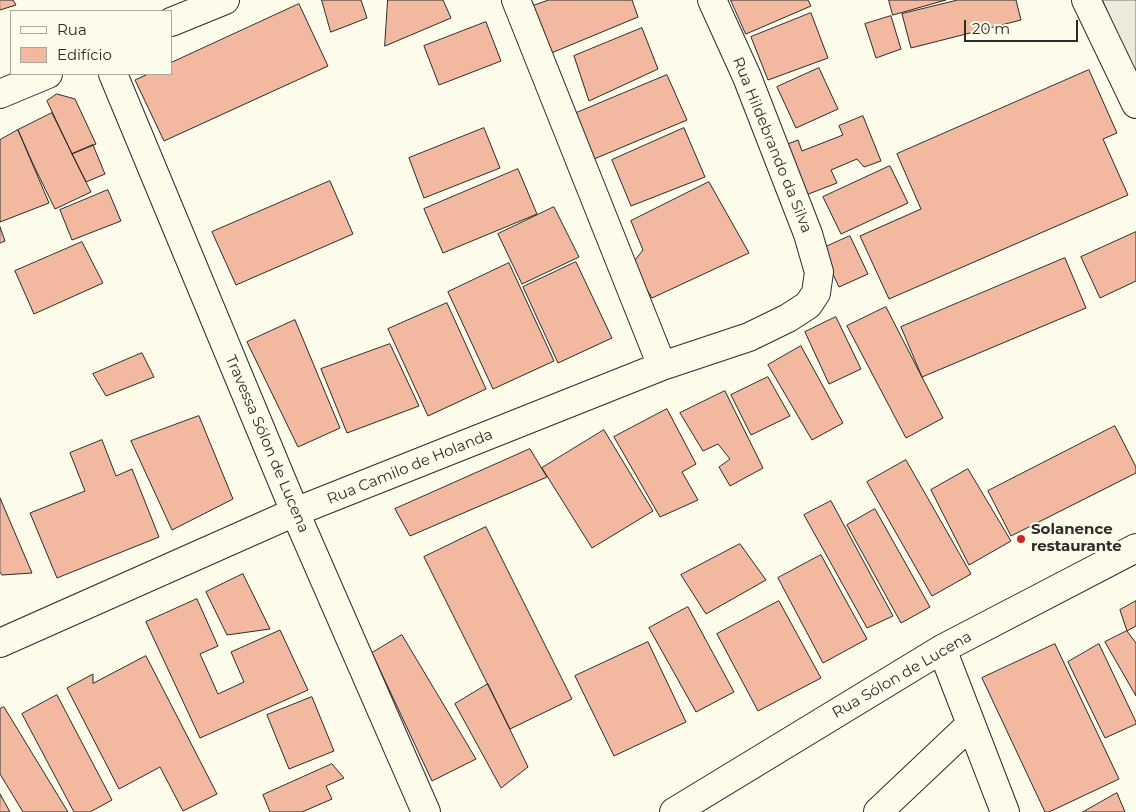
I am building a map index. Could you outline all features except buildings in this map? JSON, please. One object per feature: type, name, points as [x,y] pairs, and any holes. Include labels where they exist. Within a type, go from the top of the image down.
[{"type":"street","points":[[172,22],[225,0]]},
{"type":"street","points":[[516,0],[662,366]]},
{"type":"street","name":"Rua Hildebrando da Silva","points":[[712,0],[747,77],[808,234],[819,272],[816,292]]},
{"type":"street","points":[[1086,0],[1136,104]]},
{"type":"street","points":[[0,94],[46,75]]},
{"type":"street","name":"Travessa Sólon de Lucena","points":[[113,75],[295,512],[426,812]]},
{"type":"street","name":"Rua Camilo de Holanda","points":[[0,643],[295,512],[662,366],[749,337],[800,311],[808,304],[816,292]]},
{"type":"street","name":"Rua Sólon de Lucena","points":[[674,812],[942,649],[1136,548]]},
{"type":"street","points":[[942,649],[1005,812]]},
{"type":"street","points":[[878,812],[970,725]]},
{"type":"shaded area","points":[[1103,0],[1136,0],[1136,77]]},
{"type":"place","name":"Solanence restaurante","points":[[1021,539]]}]
